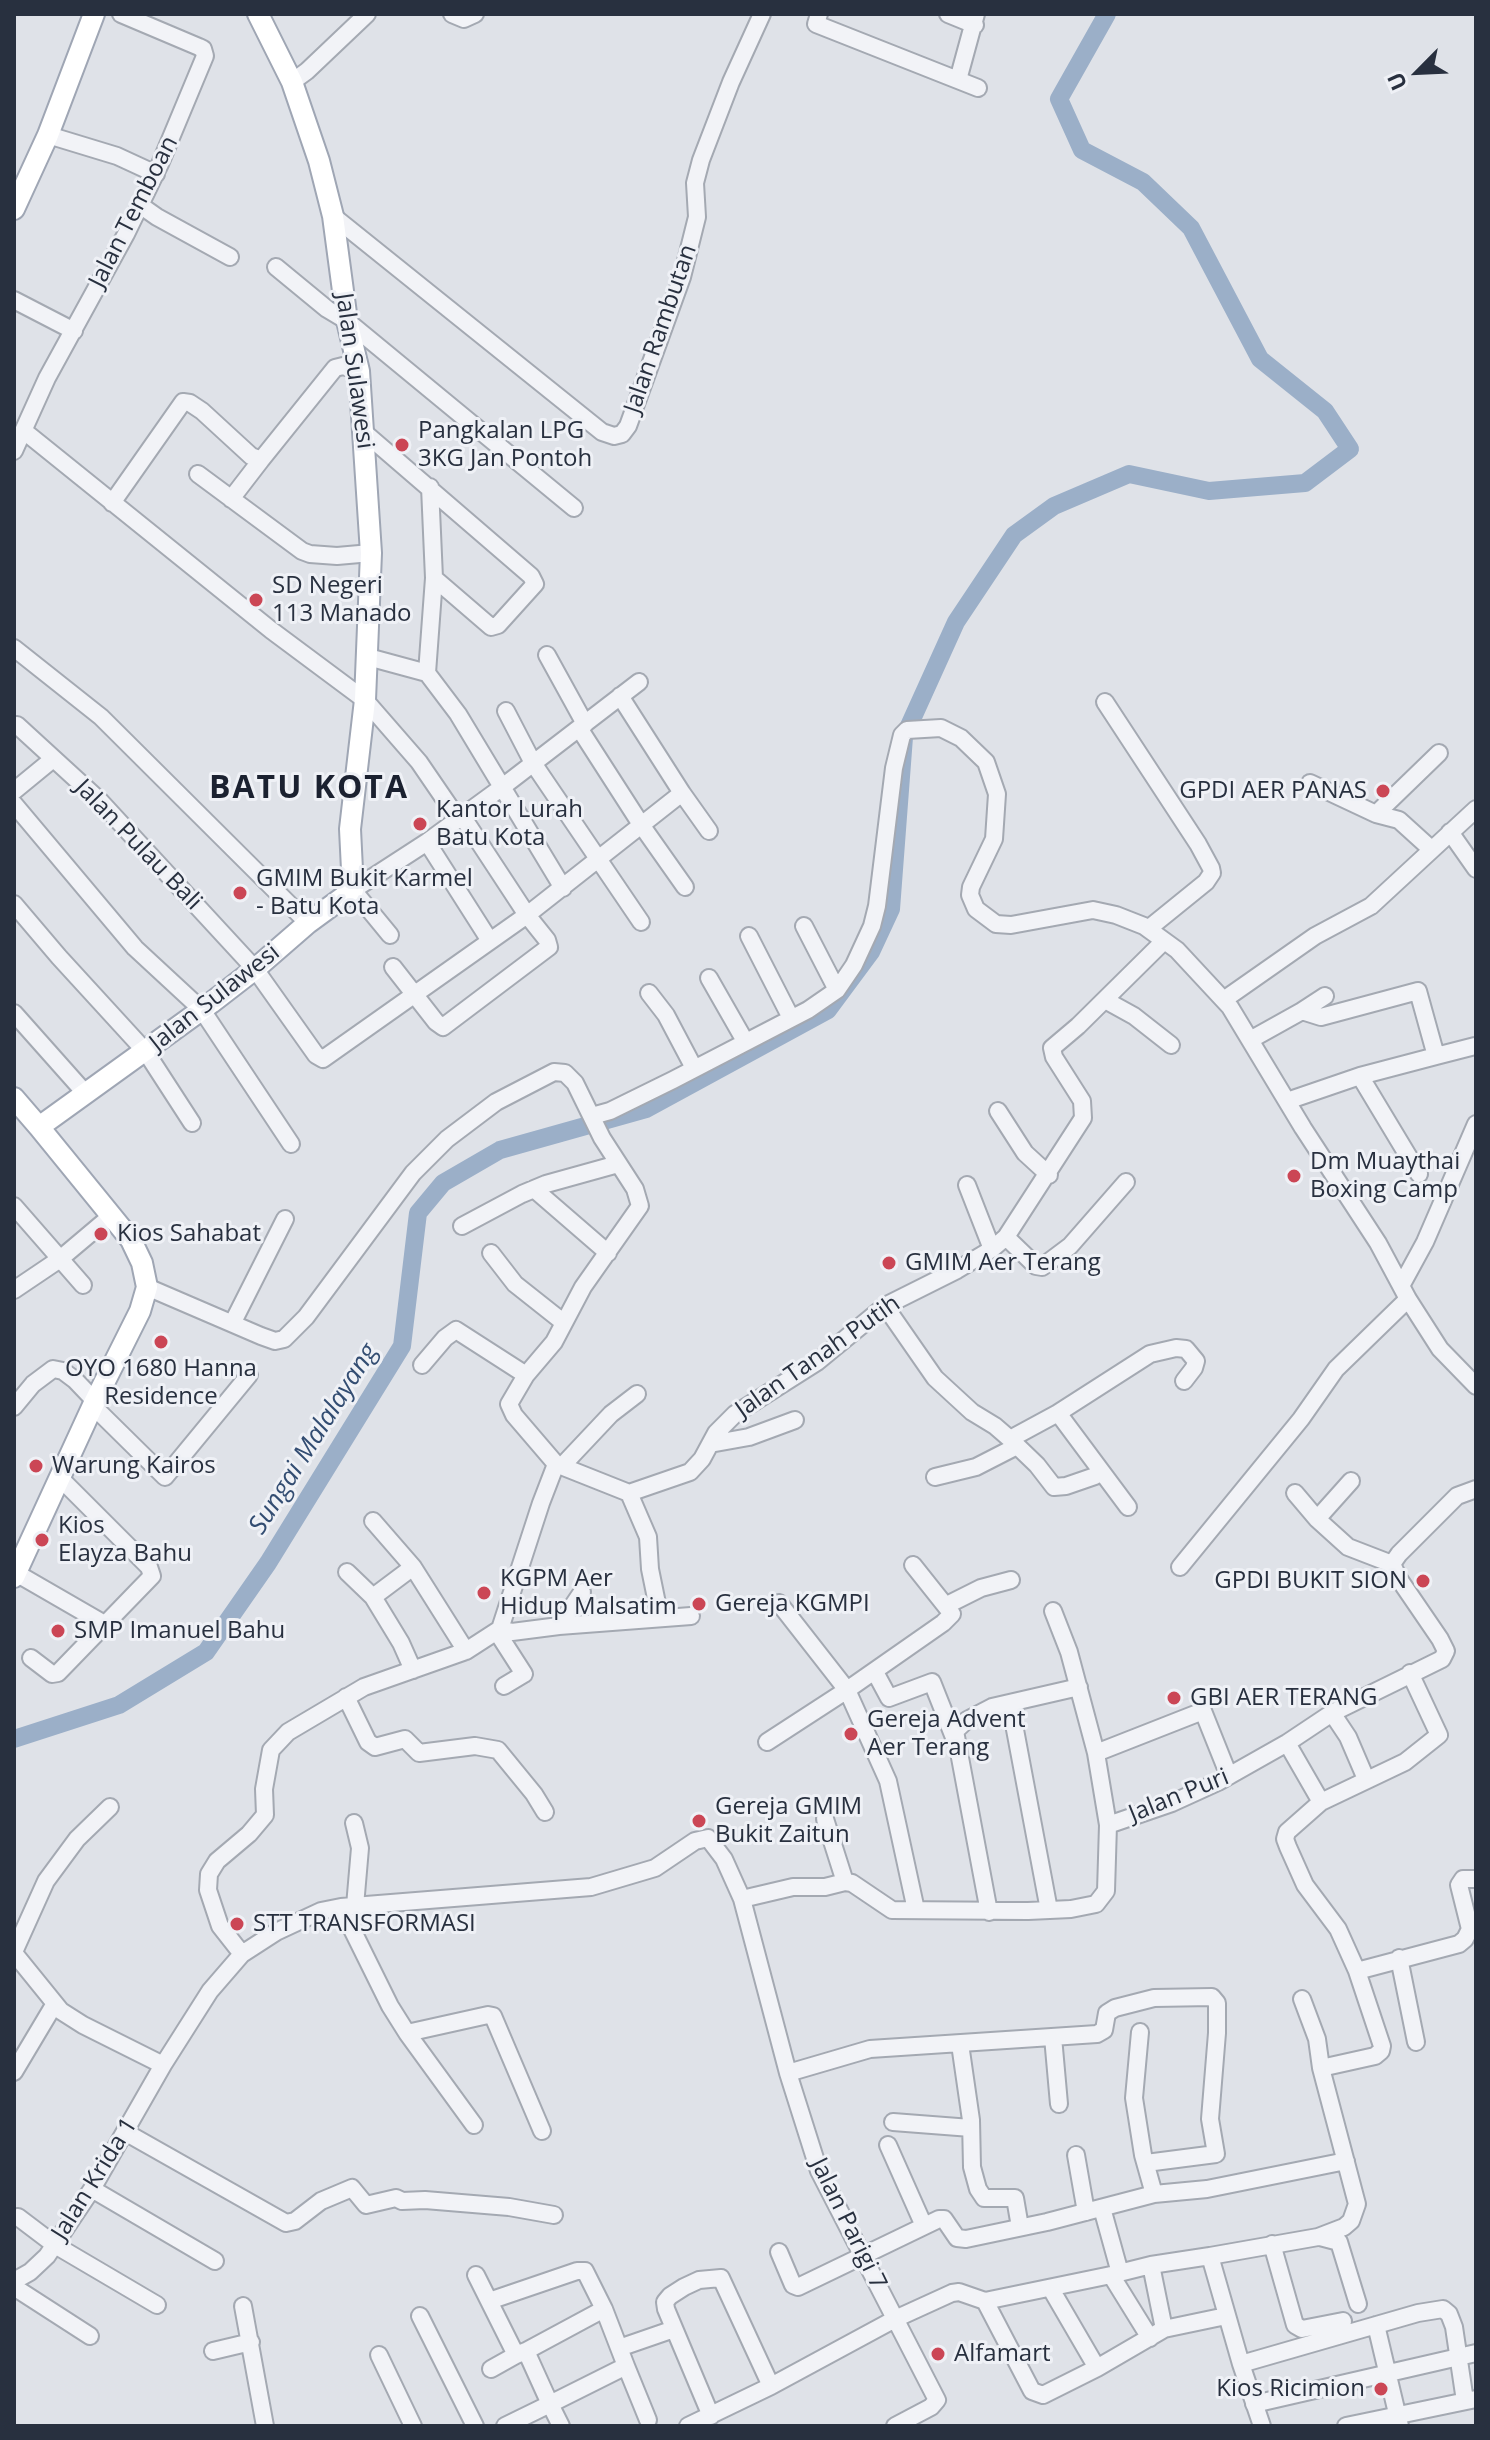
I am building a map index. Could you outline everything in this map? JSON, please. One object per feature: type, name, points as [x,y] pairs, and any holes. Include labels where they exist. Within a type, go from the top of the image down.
[{"type":"main road","points":[[14,209],[48,135],[94,14]]},
{"type":"main road","name":"Jalan Sulawesi","points":[[39,1127],[202,1010],[353,890],[350,829],[365,700],[371,553],[359,371],[347,321],[333,216],[310,132],[292,82],[259,14]]},
{"type":"main road","points":[[14,1098],[138,1253],[147,1287],[140,1311],[15,1575]]},
{"type":"street","name":"Jalan Temboan","points":[[14,451],[38,395],[156,174],[201,68],[204,52],[199,47],[121,14]]},
{"type":"street","points":[[292,82],[367,14]]},
{"type":"street","points":[[452,14],[464,19],[475,14]]},
{"type":"street","name":"Jalan Rambutan","points":[[333,216],[602,432],[614,436],[622,434],[628,426],[682,277],[697,217],[695,183],[701,160],[762,14]]},
{"type":"street","points":[[819,14],[816,24],[978,88]]},
{"type":"street","points":[[948,14],[975,19],[958,80]]},
{"type":"street","points":[[48,135],[117,156],[156,174]]},
{"type":"street","points":[[140,205],[230,257]]},
{"type":"street","points":[[276,267],[347,321],[574,508]]},
{"type":"street","points":[[14,300],[74,331]]},
{"type":"street","points":[[231,499],[335,368],[343,366],[359,371]]},
{"type":"street","points":[[112,503],[186,401],[202,411],[251,456],[261,460]]},
{"type":"street","points":[[24,431],[271,630],[365,700],[419,762],[549,947],[447,1025],[440,1026],[393,967]]},
{"type":"street","points":[[365,433],[531,576],[535,584],[498,625],[491,627],[434,578]]},
{"type":"street","points":[[198,474],[283,539],[310,554],[337,556],[371,553]]},
{"type":"street","points":[[427,673],[434,578],[430,487]]},
{"type":"street","points":[[14,648],[101,717],[308,923]]},
{"type":"street","points":[[547,655],[582,726],[642,826],[685,887]]},
{"type":"street","points":[[368,657],[427,673],[465,726],[563,888]]},
{"type":"street","points":[[390,935],[353,890],[460,818],[639,682]]},
{"type":"street","points":[[620,696],[709,831]]},
{"type":"street","points":[[1105,702],[1183,820],[1212,873],[1206,882],[1148,929]]},
{"type":"street","points":[[506,711],[533,763],[641,922]]},
{"type":"street","name":"Jalan Pulau Bali","points":[[17,725],[100,801],[255,969],[316,1055],[323,1059],[414,995]]},
{"type":"street","points":[[593,1118],[824,1001],[837,990],[854,965],[872,926],[894,768],[902,735],[907,730],[935,726],[949,730],[974,748],[986,762],[997,794],[994,839],[971,887],[970,895],[976,909],[996,924],[1024,924],[1093,910],[1116,915],[1148,929],[1164,941],[1225,999],[1378,1243],[1404,1293],[1440,1349],[1476,1386]]},
{"type":"street","points":[[1376,814],[1439,753]]},
{"type":"street","points":[[14,791],[53,759]]},
{"type":"street","points":[[1310,783],[1376,814],[1404,823],[1431,849]]},
{"type":"street","points":[[414,995],[563,888],[682,793]]},
{"type":"street","points":[[14,804],[135,948],[202,1010],[291,1144]]},
{"type":"street","points":[[1225,999],[1315,936],[1371,906],[1476,809]]},
{"type":"street","points":[[1450,832],[1476,869]]},
{"type":"street","points":[[427,842],[490,941]]},
{"type":"street","points":[[14,904],[146,1052],[192,1123]]},
{"type":"street","points":[[804,926],[837,990]]},
{"type":"street","points":[[749,936],[791,1018]]},
{"type":"street","points":[[1164,941],[1105,1000],[1134,1016],[1171,1045]]},
{"type":"street","points":[[709,978],[745,1041]]},
{"type":"street","points":[[1302,1011],[1321,1017],[1418,991],[1436,1056]]},
{"type":"street","points":[[649,993],[662,1008],[694,1068]]},
{"type":"street","points":[[1250,1040],[1325,996]]},
{"type":"street","name":"Jalan Tanah Putih","points":[[629,1493],[690,1472],[723,1425],[735,1414],[817,1362],[885,1306],[992,1249],[1006,1237],[1077,1131],[1084,1110],[1078,1092],[1054,1057],[1052,1048],[1105,1000]]},
{"type":"street","points":[[14,1013],[86,1094]]},
{"type":"street","points":[[1287,1101],[1360,1076],[1475,1046]]},
{"type":"street","points":[[147,1287],[275,1341],[289,1337],[413,1173],[447,1139],[496,1102],[554,1072],[563,1072],[575,1083],[602,1138],[635,1189],[640,1206],[583,1287],[554,1342],[526,1375],[509,1404],[559,1465],[629,1493],[647,1530],[650,1569],[660,1618]]},
{"type":"street","points":[[1360,1076],[1419,1174]]},
{"type":"street","points":[[998,1111],[1025,1153],[1049,1175]]},
{"type":"street","points":[[1180,1567],[1301,1419],[1336,1369],[1404,1293],[1476,1124]]},
{"type":"street","points":[[462,1226],[534,1189],[618,1164]]},
{"type":"street","points":[[1006,1237],[1036,1266],[1042,1267],[1070,1246],[1126,1182]]},
{"type":"street","points":[[967,1185],[992,1249]]},
{"type":"street","points":[[534,1189],[608,1253]]},
{"type":"street","points":[[14,1206],[83,1285]]},
{"type":"street","points":[[14,1290],[60,1259],[111,1216]]},
{"type":"street","points":[[233,1322],[285,1219]]},
{"type":"street","points":[[491,1253],[515,1284],[563,1322]]},
{"type":"street","points":[[885,1306],[935,1378],[972,1412],[995,1426],[1037,1465],[1054,1487],[1095,1476]]},
{"type":"street","points":[[422,1365],[456,1330],[526,1375]]},
{"type":"street","points":[[935,1477],[976,1467],[1150,1354],[1186,1349],[1196,1361],[1184,1381]]},
{"type":"street","points":[[14,1407],[33,1384],[53,1369],[63,1371],[75,1380],[165,1477],[249,1375]]},
{"type":"street","points":[[242,1954],[220,1926],[208,1890],[209,1874],[217,1861],[249,1834],[265,1815],[264,1789],[271,1750],[288,1732],[364,1687],[466,1651],[498,1630],[541,1503],[559,1465],[611,1414],[637,1394]]},
{"type":"street","points":[[1058,1413],[1128,1507]]},
{"type":"street","points":[[710,1444],[749,1437],[795,1420]]},
{"type":"street","points":[[1037,1465],[1046,1498]]},
{"type":"street","points":[[31,1658],[52,1674],[58,1673],[152,1576],[152,1571],[59,1477]]},
{"type":"street","points":[[1317,1519],[1351,1481]]},
{"type":"street","points":[[1295,1493],[1317,1519],[1348,1547],[1392,1564],[1457,1496],[1476,1489]]},
{"type":"street","points":[[373,1521],[413,1567],[466,1651]]},
{"type":"street","name":"Jalan Puri","points":[[845,1882],[852,1883],[892,1910],[1049,1910],[1087,1907],[1101,1900],[1106,1891],[1108,1874],[1108,1825],[1172,1803],[1229,1776],[1332,1713],[1442,1659],[1446,1651],[1392,1564]]},
{"type":"street","points":[[767,1742],[875,1672],[949,1619],[952,1614],[947,1605],[913,1565]]},
{"type":"street","points":[[373,1597],[413,1567]]},
{"type":"street","points":[[347,1572],[373,1597],[401,1643],[413,1670]]},
{"type":"street","points":[[15,1575],[106,1625]]},
{"type":"street","points":[[947,1605],[981,1588],[1011,1580]]},
{"type":"street","points":[[559,1626],[582,1592]]},
{"type":"street","points":[[779,1603],[847,1690],[888,1781],[916,1910]]},
{"type":"street","points":[[1053,1611],[1079,1687],[1096,1753],[1108,1825]]},
{"type":"street","points":[[498,1630],[512,1632],[691,1616]]},
{"type":"street","points":[[498,1630],[524,1674],[504,1686]]},
{"type":"street","points":[[875,1672],[889,1698],[932,1682],[955,1740],[989,1912]]},
{"type":"street","points":[[1321,2068],[1375,2056],[1381,2051],[1378,2031],[1338,1929],[1305,1885],[1285,1839],[1296,1822],[1321,1802],[1405,1762],[1439,1735],[1410,1673]]},
{"type":"street","points":[[955,1740],[959,1725],[992,1707],[1079,1687]]},
{"type":"street","points":[[346,1697],[368,1742],[375,1747],[405,1739],[419,1753],[475,1746],[498,1750],[545,1812]]},
{"type":"street","points":[[1010,1703],[1049,1910]]},
{"type":"street","points":[[1096,1753],[1203,1711],[1229,1776]]},
{"type":"street","points":[[1332,1713],[1348,1737],[1366,1779]]},
{"type":"street","points":[[1287,1743],[1321,1802]]},
{"type":"street","points":[[110,1807],[77,1839],[46,1881],[14,1953],[54,2005],[83,2025],[163,2065]]},
{"type":"street","points":[[742,1899],[793,1887],[825,1887],[845,1882],[825,1819]]},
{"type":"street","points":[[354,1823],[360,1848],[348,1907],[390,2006],[474,2125]]},
{"type":"street","name":"Jalan Parigi 7","points":[[348,1907],[591,1887],[655,1868],[705,1837],[712,1841],[742,1899],[788,2073],[819,2171],[937,2402],[895,2426]]},
{"type":"street","points":[[1357,1971],[1399,1958],[1451,1948],[1465,1939],[1470,1929],[1459,1885],[1463,1879],[1475,1879]]},
{"type":"street","name":"Jalan Krida 1","points":[[14,2284],[41,2262],[55,2245],[92,2189],[163,2065],[210,1991],[242,1954],[276,1932],[304,1919],[348,1907]]},
{"type":"street","points":[[1399,1958],[1416,2042]]},
{"type":"street","points":[[788,2073],[854,2051],[1100,2033],[1106,2027],[1108,2011],[1154,1998],[1208,1996],[1215,1999],[1216,2058],[1210,2119],[1216,2154],[1146,2163]]},
{"type":"street","points":[[688,2426],[771,2386],[895,2319],[952,2293],[959,2292],[985,2301],[1151,2265],[1318,2237],[1344,2227],[1356,2213],[1357,2204],[1321,2068],[1317,2039],[1302,1999]]},
{"type":"street","points":[[14,2072],[54,2005]]},
{"type":"street","points":[[407,2033],[493,2016],[542,2131]]},
{"type":"street","points":[[1140,2032],[1134,2098],[1154,2194]]},
{"type":"street","points":[[1053,2037],[1059,2104]]},
{"type":"street","points":[[960,2044],[971,2128],[972,2167],[978,2189],[984,2198],[1015,2198],[1020,2227]]},
{"type":"street","points":[[893,2122],[971,2128]]},
{"type":"street","points":[[125,2132],[290,2223],[321,2201],[352,2188],[366,2205],[396,2198],[402,2201],[509,2207],[554,2215]]},
{"type":"street","points":[[888,2145],[924,2226]]},
{"type":"street","points":[[1076,2155],[1115,2274],[1157,2334]]},
{"type":"street","points":[[779,2252],[796,2287],[942,2218],[957,2238],[966,2239],[1154,2194],[1207,2189],[1346,2161]]},
{"type":"street","points":[[92,2189],[215,2261]]},
{"type":"street","points":[[18,2217],[55,2245],[157,2305]]},
{"type":"street","points":[[1318,2237],[1339,2242],[1358,2304]]},
{"type":"street","points":[[1272,2244],[1295,2325],[1302,2329],[1343,2321]]},
{"type":"street","points":[[1210,2256],[1262,2426]]},
{"type":"street","points":[[1151,2265],[1157,2334]]},
{"type":"street","points":[[489,2301],[582,2271],[586,2273],[604,2309],[646,2424]]},
{"type":"street","points":[[476,2275],[561,2426]]},
{"type":"street","points":[[711,2416],[665,2302],[699,2280],[721,2278],[771,2386]]},
{"type":"street","points":[[14,2284],[90,2336]]},
{"type":"street","points":[[1051,2289],[1097,2368]]},
{"type":"street","points":[[985,2301],[1036,2395],[1043,2395],[1097,2368],[1157,2334],[1226,2316]]},
{"type":"street","points":[[243,2306],[265,2426]]},
{"type":"street","points":[[491,2369],[604,2309]]},
{"type":"street","points":[[1241,2364],[1418,2313],[1443,2309],[1452,2320],[1457,2357],[1470,2400],[1399,2420],[1346,2426]]},
{"type":"street","points":[[420,2316],[475,2426]]},
{"type":"street","points":[[1376,2325],[1399,2420]]},
{"type":"street","points":[[619,2348],[674,2329]]},
{"type":"street","points":[[213,2351],[251,2342]]},
{"type":"street","points":[[1254,2404],[1476,2353]]},
{"type":"street","points":[[379,2355],[413,2426]]},
{"type":"street","points":[[505,2426],[626,2366]]},
{"type":"waterway","name":"Sungai Malalayang","points":[[14,1739],[119,1705],[206,1652],[268,1563],[402,1346],[418,1213],[443,1183],[500,1150],[646,1109],[828,1010],[871,952],[891,909],[904,737],[956,622],[1014,535],[1054,506],[1129,474],[1209,491],[1305,483],[1350,449],[1325,411],[1260,359],[1191,228],[1143,182],[1082,150],[1059,99],[1107,14]]},
{"type":"place","name":"Pangkalan LPG 3KG Jan Pontoh","points":[[402,445]]},
{"type":"place","name":"SD Negeri 113 Manado","points":[[256,600]]},
{"type":"place","name":"GPDI AER PANAS","points":[[1383,791]]},
{"type":"place","name":"Kantor Lurah Batu Kota","points":[[420,824]]},
{"type":"place","name":"GMIM Bukit Karmel - Batu Kota","points":[[240,893]]},
{"type":"place","name":"Dm Muaythai Boxing Camp","points":[[1294,1176]]},
{"type":"place","name":"Kios Sahabat","points":[[101,1234]]},
{"type":"place","name":"GMIM Aer Terang","points":[[889,1263]]},
{"type":"place","name":"OYO 1680 Hanna Residence","points":[[161,1342]]},
{"type":"place","name":"Warung Kairos","points":[[36,1466]]},
{"type":"place","name":"Kios Elayza Bahu","points":[[42,1540]]},
{"type":"place","name":"GPDI BUKIT SION","points":[[1423,1581]]},
{"type":"place","name":"KGPM Aer Hidup Malsatim","points":[[484,1593]]},
{"type":"place","name":"Gereja KGMPI","points":[[699,1604]]},
{"type":"place","name":"SMP Imanuel Bahu","points":[[58,1631]]},
{"type":"place","name":"GBI AER TERANG","points":[[1174,1698]]},
{"type":"place","name":"Gereja Advent Aer Terang","points":[[851,1734]]},
{"type":"place","name":"Gereja GMIM Bukit Zaitun","points":[[699,1821]]},
{"type":"place","name":"STT TRANSFORMASI","points":[[237,1924]]},
{"type":"place","name":"Alfamart","points":[[938,2354]]},
{"type":"place","name":"Kios Ricimion","points":[[1381,2389]]},
{"type":"district","name":"BATU KOTA","points":[[309,789]]}]
